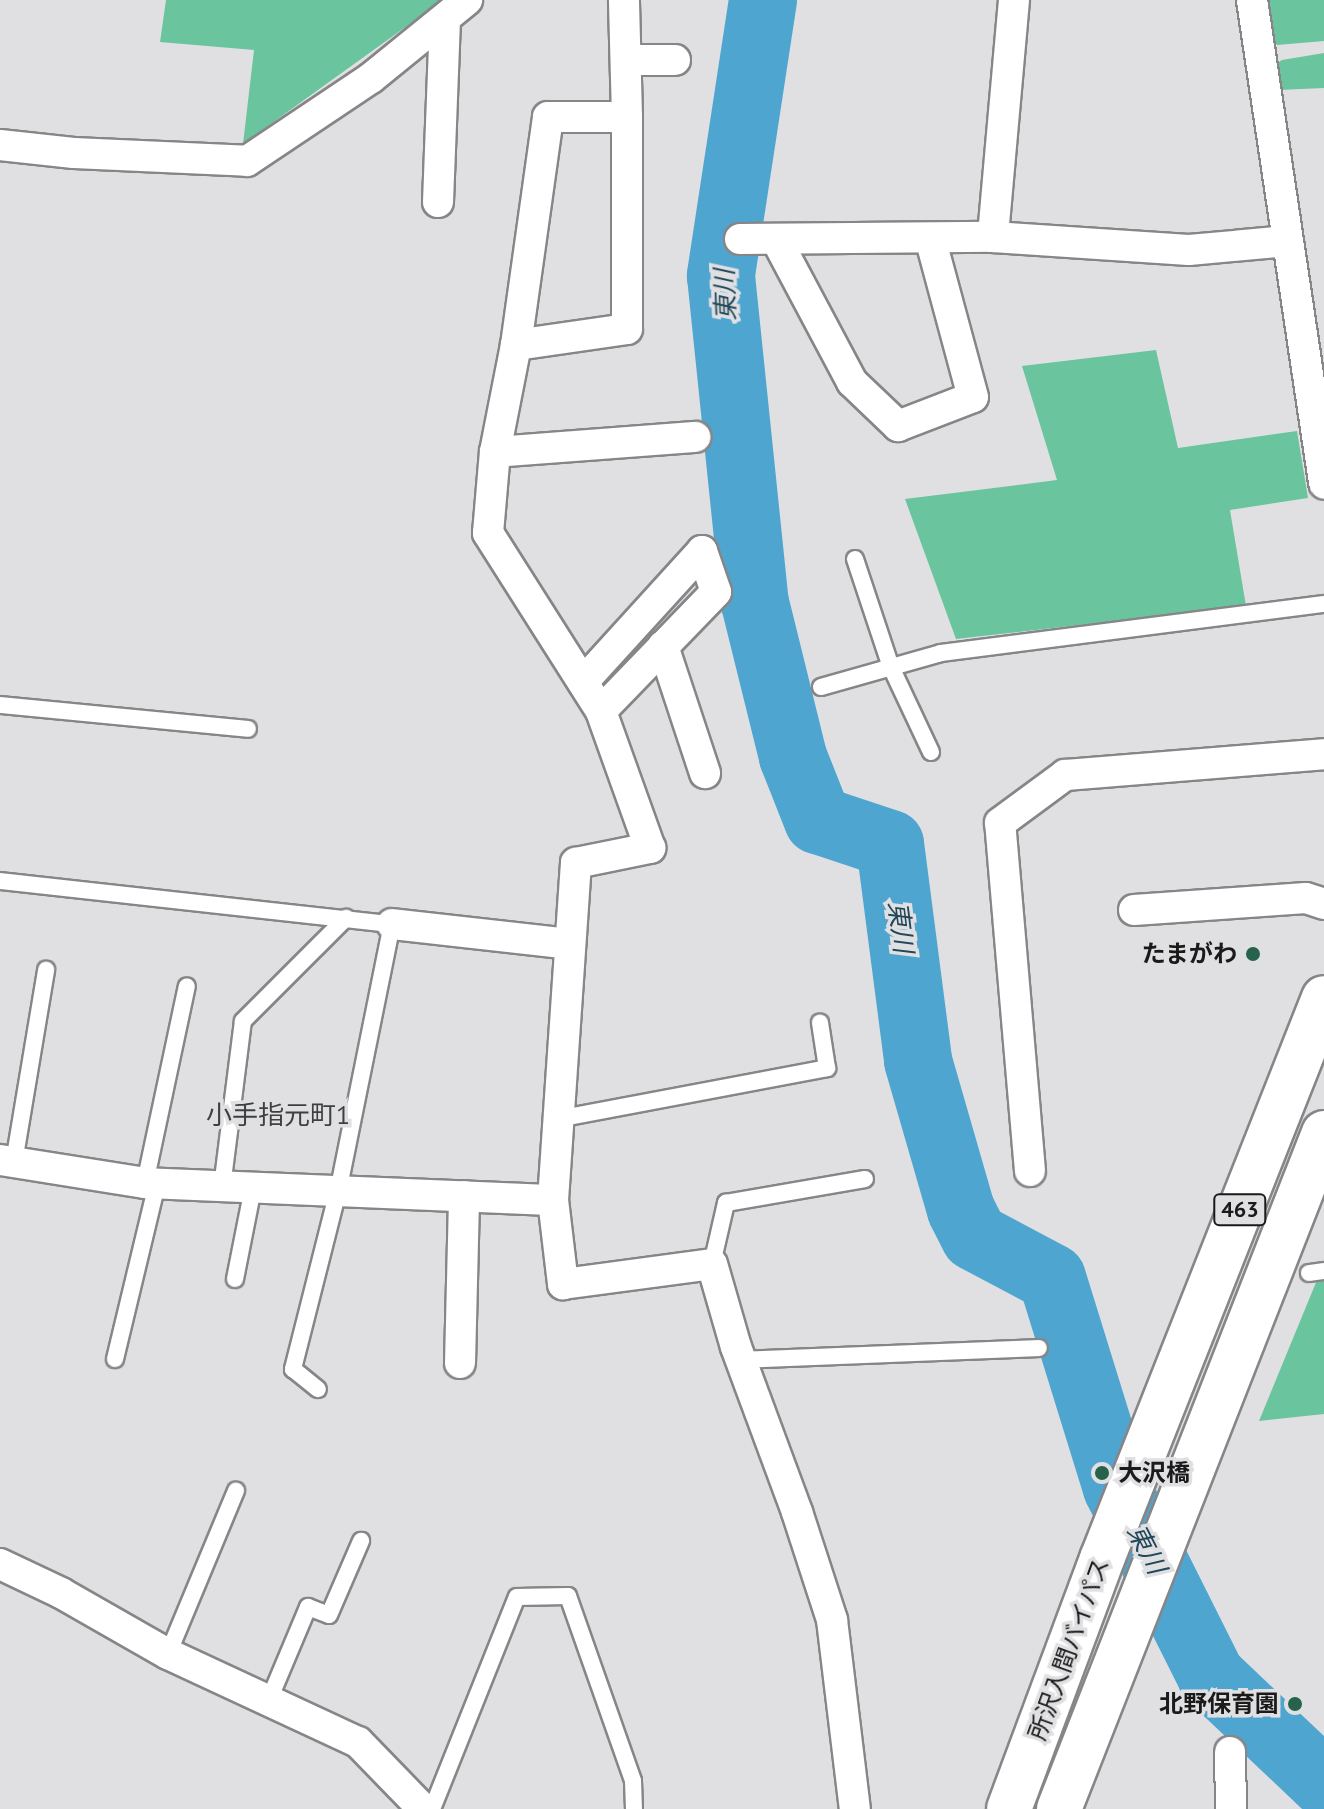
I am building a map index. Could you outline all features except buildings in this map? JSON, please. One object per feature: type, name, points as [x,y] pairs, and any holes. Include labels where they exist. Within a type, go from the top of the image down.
[{"type":"highway","name":"所沢入間バイパス","points":[[1009,1809],[1102,1559],[1324,998]]},
{"type":"highway","name":"所沢入間バイパス","points":[[1059,1809],[1324,1133]]},
{"type":"street","points":[[516,345],[627,329],[624,0]]},
{"type":"street","points":[[993,237],[1014,0]]},
{"type":"street","points":[[1252,0],[1324,484]]},
{"type":"street","points":[[0,145],[74,153],[247,161],[371,78],[456,10]]},
{"type":"street","points":[[438,202],[456,10]]},
{"type":"street","points":[[626,60],[675,60]]},
{"type":"street","points":[[627,117],[548,117],[516,345],[495,452],[488,533],[601,711],[650,848],[576,863],[553,1200],[563,1284],[712,1264],[740,1360],[797,1512],[832,1620],[855,1809]]},
{"type":"street","points":[[740,239],[993,237],[1189,250],[1288,241]]},
{"type":"street","points":[[776,239],[852,382],[898,426],[973,397],[930,238]]},
{"type":"street","points":[[495,452],[695,437]]},
{"type":"street","points":[[583,682],[702,551],[716,592],[601,711]]},
{"type":"street","points":[[663,646],[705,773]]},
{"type":"street","points":[[1030,1171],[1000,823],[1065,775],[1324,754]]},
{"type":"street","points":[[1134,910],[1306,898],[1324,904]]},
{"type":"street","points":[[392,924],[570,944]]},
{"type":"street","points":[[7,1161],[151,1184],[553,1200]]},
{"type":"street","points":[[460,1363],[464,1196]]},
{"type":"street","points":[[0,1564],[61,1593],[168,1654],[358,1742],[423,1809]]},
{"type":"street","points":[[1230,1752],[1231,1809]]},
{"type":"lane","points":[[855,559],[891,667],[931,752]]},
{"type":"lane","points":[[821,687],[941,653],[1324,604]]},
{"type":"lane","points":[[0,705],[248,729]]},
{"type":"lane","points":[[0,881],[392,924],[338,1191],[293,1369],[318,1389]]},
{"type":"lane","points":[[222,1187],[243,1021],[346,918]]},
{"type":"lane","points":[[7,1161],[46,970]]},
{"type":"lane","points":[[115,1359],[187,986]]},
{"type":"lane","points":[[558,1119],[827,1068],[820,1023]]},
{"type":"lane","points":[[712,1264],[726,1203],[865,1179]]},
{"type":"lane","points":[[235,1279],[253,1188]]},
{"type":"lane","points":[[740,1360],[1039,1348]]},
{"type":"lane","points":[[168,1654],[236,1491]]},
{"type":"lane","points":[[269,1700],[308,1607],[329,1615],[361,1541]]},
{"type":"lane","points":[[432,1809],[517,1597],[568,1596],[633,1781],[634,1809]]},
{"type":"green space","points":[[166,0],[443,0],[243,144],[254,50],[160,42]]},
{"type":"green space","points":[[1268,0],[1324,0],[1324,41],[1277,45],[1272,38]]},
{"type":"green space","points":[[1324,53],[1324,88],[1279,90],[1276,64],[1282,60]]},
{"type":"green space","points":[[1156,350],[1178,448],[1297,431],[1308,498],[1230,510],[1246,606],[956,639],[905,499],[1057,480],[1022,366]]},
{"type":"green space","points":[[1324,1279],[1324,1414],[1259,1421],[1317,1280]]},
{"type":"waterway","name":"東川","points":[[763,0],[721,276],[755,603],[793,757],[818,820],[890,844],[918,1061],[961,1210],[975,1237],[1052,1278],[1117,1488],[1211,1676],[1324,1783]]},
{"type":"place","name":"たまがわ","points":[[1253,954]]},
{"type":"place","name":"大沢橋","points":[[1102,1473]]},
{"type":"place","name":"北野保育園","points":[[1295,1704]]},
{"type":"district","name":"小手指元町1","points":[[278,1115]]}]
